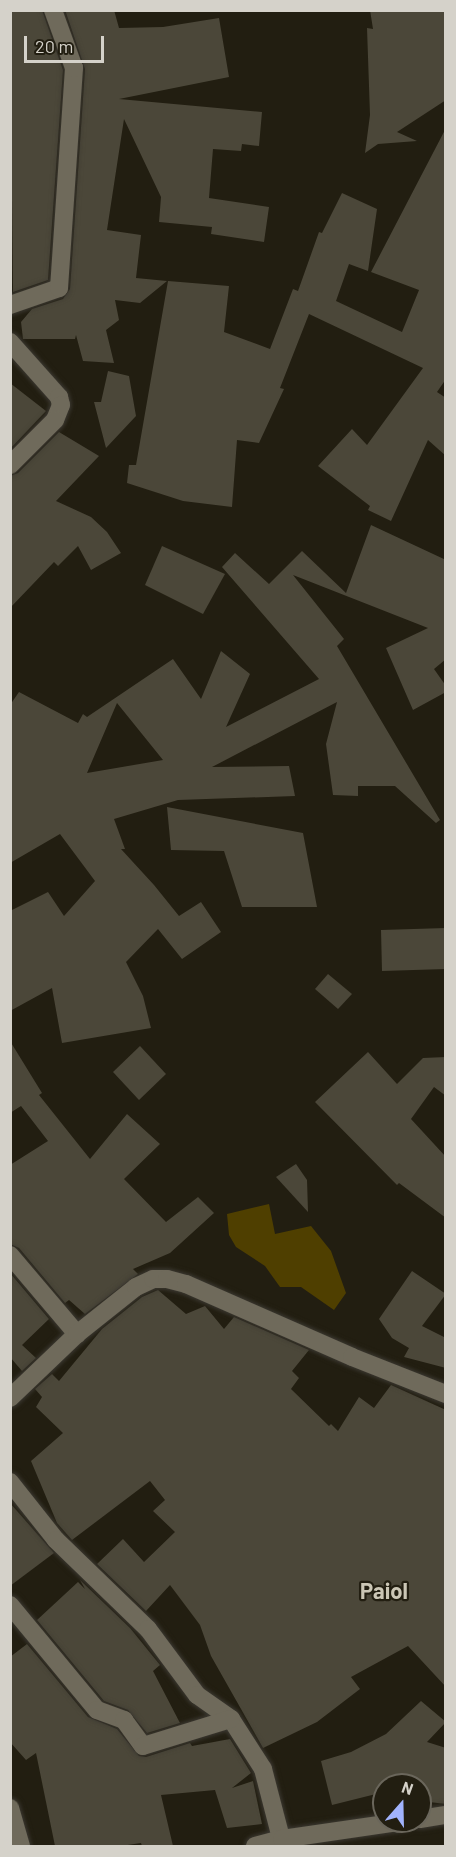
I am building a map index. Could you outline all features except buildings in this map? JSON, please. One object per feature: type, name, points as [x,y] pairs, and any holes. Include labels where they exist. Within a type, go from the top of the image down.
[{"type":"street","points":[[10,305],[59,288],[74,68],[53,10]]},
{"type":"street","points":[[10,342],[59,398],[61,405],[55,420],[10,465]]},
{"type":"street","points":[[10,1255],[77,1334]]},
{"type":"street","points":[[10,1398],[77,1334],[136,1287],[153,1279],[167,1279],[186,1284],[352,1357],[446,1394]]},
{"type":"street","points":[[10,1482],[56,1540],[148,1629],[197,1695],[231,1719],[262,1769],[282,1843]]},
{"type":"street","points":[[10,1605],[97,1710],[124,1720],[143,1746],[231,1719]]},
{"type":"street","points":[[10,1808],[21,1846]]},
{"type":"street","points":[[255,1846],[372,1827]]},
{"type":"shaded area","points":[[269,1204],[275,1234],[311,1226],[331,1251],[346,1293],[334,1310],[301,1287],[280,1287],[265,1266],[236,1247],[229,1235],[227,1214]]},
{"type":"district","name":"Paiol","points":[[384,1591]]}]
